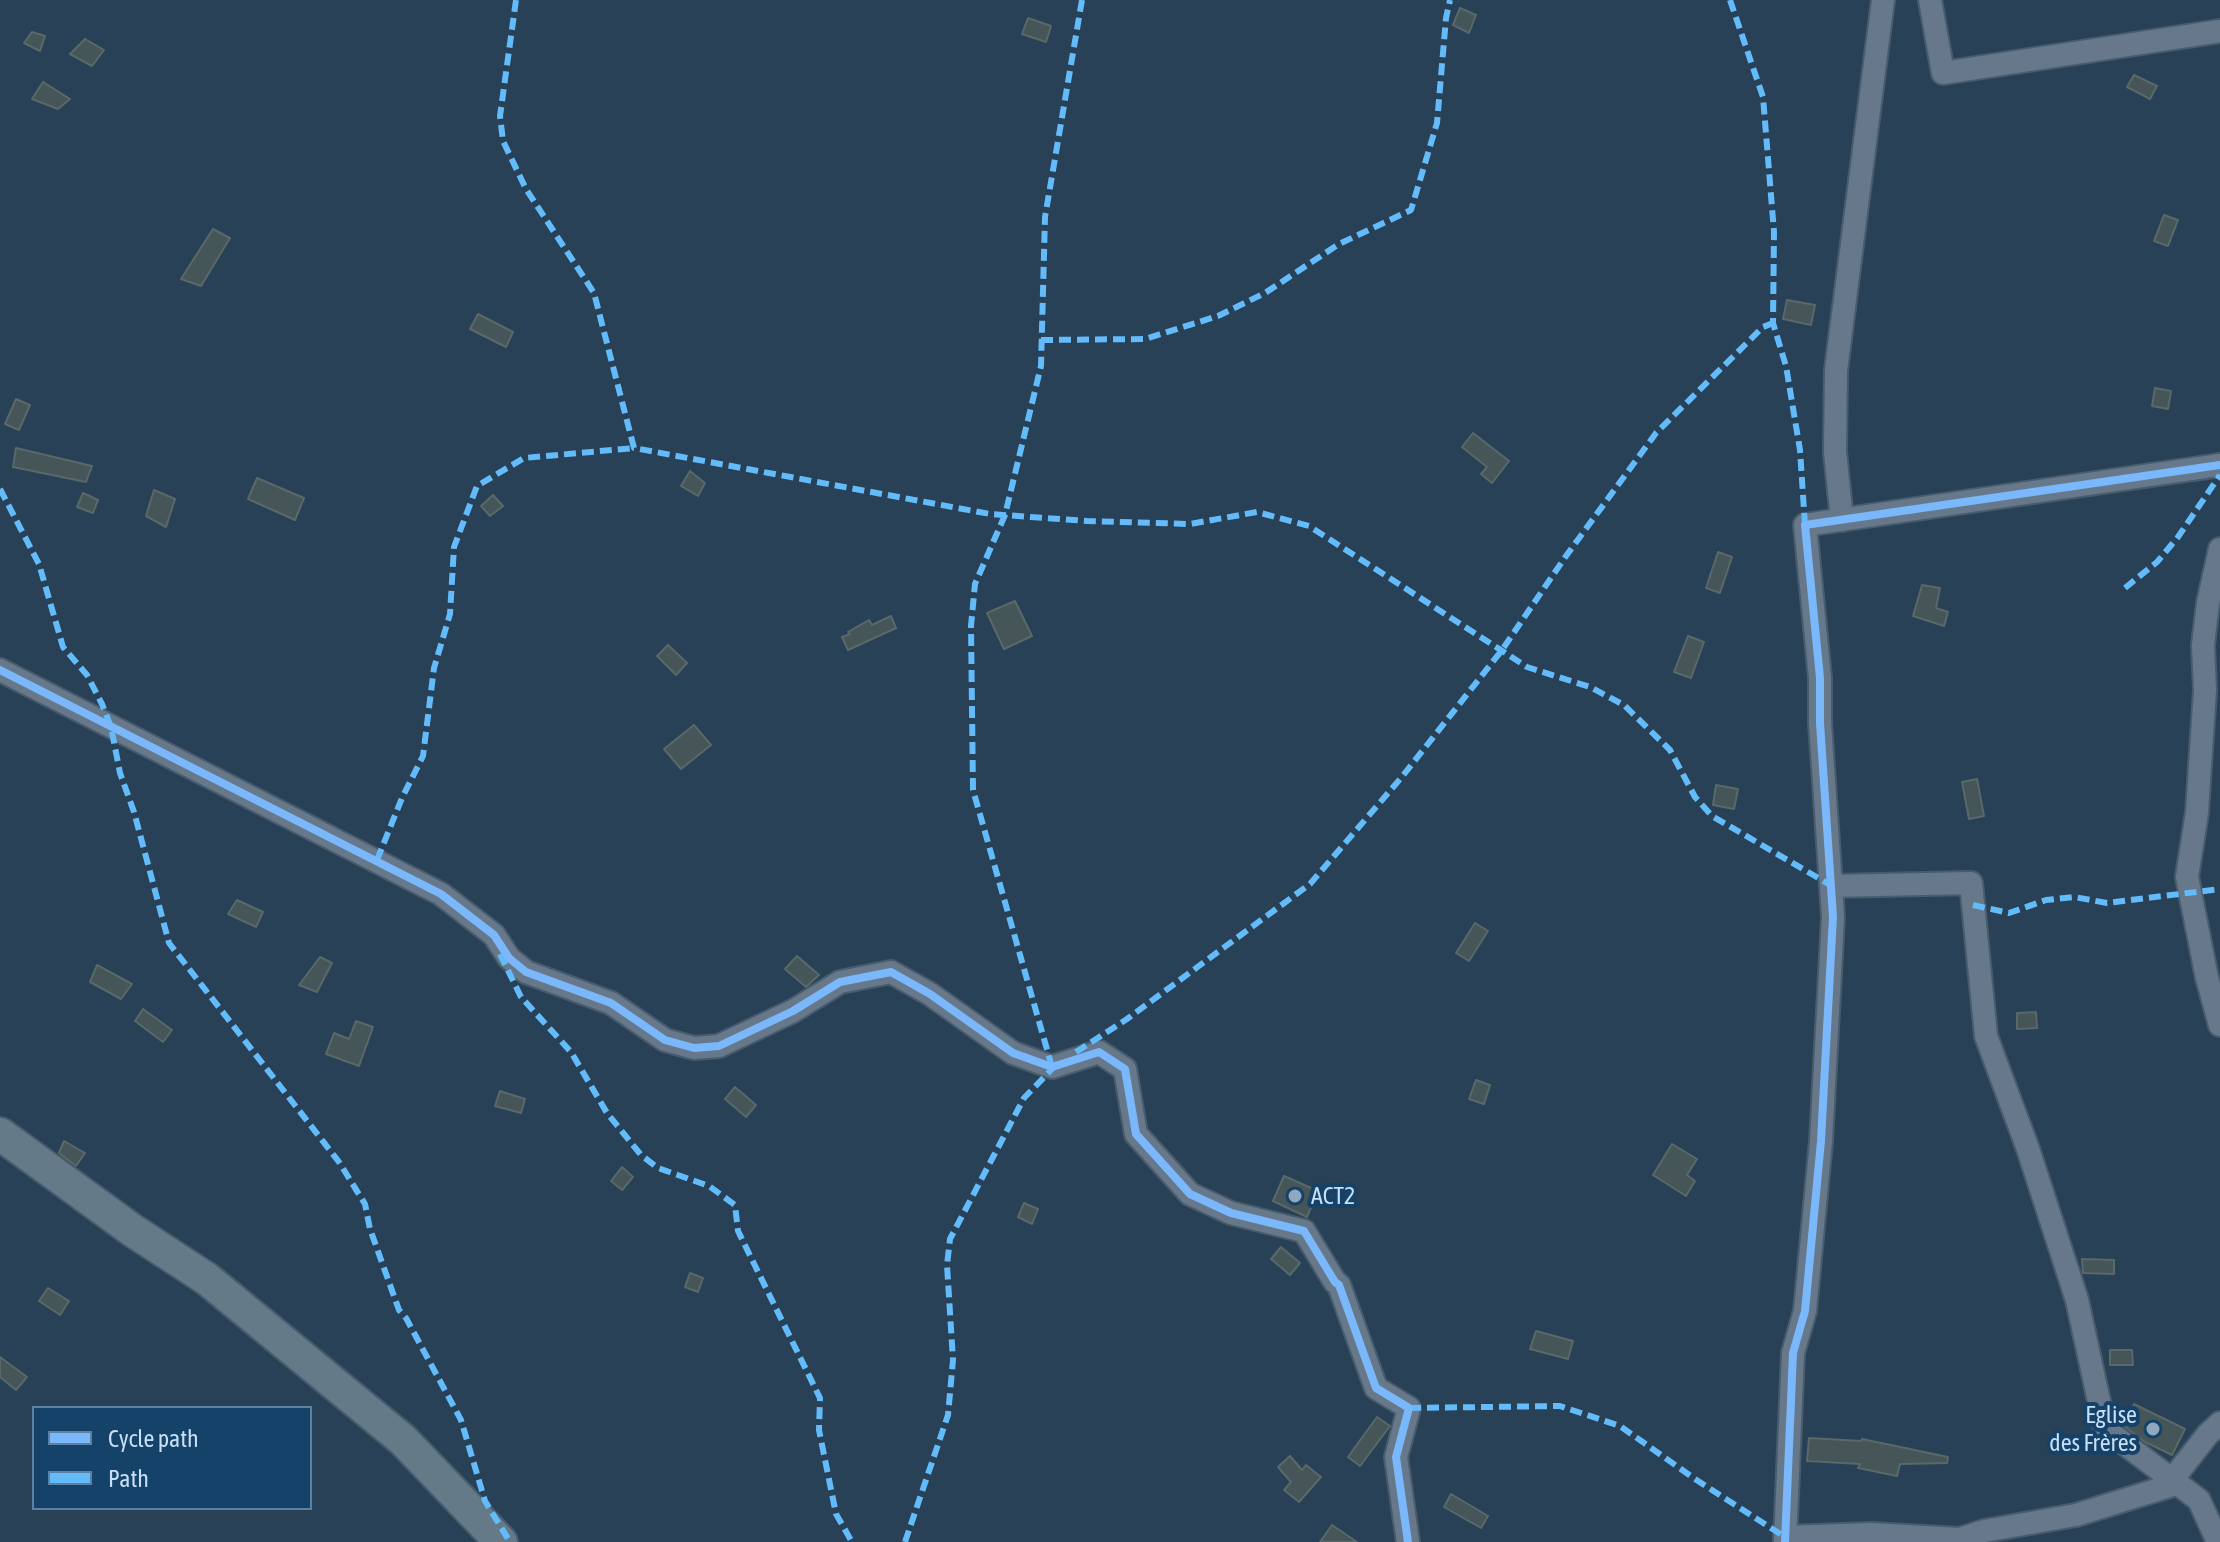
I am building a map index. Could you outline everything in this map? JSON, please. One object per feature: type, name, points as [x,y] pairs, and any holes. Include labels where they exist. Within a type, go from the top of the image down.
[{"type":"main road","points":[[0,1134],[132,1230],[207,1279],[403,1440],[501,1542]]},
{"type":"street","points":[[1842,520],[1835,452],[1836,370],[1883,0]]},
{"type":"street","points":[[1930,0],[1943,73],[2220,31]]},
{"type":"street","points":[[2220,465],[1805,525],[1820,678],[1820,723],[1832,886],[1826,1079],[1805,1311],[1793,1353],[1785,1540],[1871,1534],[1960,1539],[1984,1531],[2076,1515],[2174,1482],[2208,1434],[2220,1423]]},
{"type":"street","points":[[2220,549],[2208,603],[2203,645],[2205,690],[2197,812],[2187,877],[2207,978],[2220,1025]]},
{"type":"street","points":[[0,670],[441,894],[494,935],[509,958],[526,972],[611,1003],[665,1040],[694,1048],[719,1046],[793,1011],[840,982],[891,972],[930,994],[1013,1053],[1052,1067],[1099,1052],[1125,1069],[1136,1134],[1190,1194],[1231,1213],[1304,1231],[1339,1285],[1376,1388],[1409,1408],[1396,1457],[1408,1542]]},
{"type":"street","points":[[1832,886],[1971,883],[1986,1036],[2028,1149],[2077,1300],[2105,1429],[2199,1500],[2218,1542]]},
{"type":"building","points":[[1460,8],[1476,15],[1469,33],[1453,25]]},
{"type":"building","points":[[1028,18],[1051,26],[1046,42],[1022,34]]},
{"type":"building","points":[[32,32],[45,36],[40,51],[24,43]]},
{"type":"building","points":[[85,39],[104,50],[92,66],[70,54]]},
{"type":"building","points":[[2134,75],[2157,86],[2150,99],[2127,87]]},
{"type":"building","points":[[43,82],[70,99],[58,109],[32,99]]},
{"type":"building","points":[[2164,215],[2178,220],[2168,246],[2154,241]]},
{"type":"building","points":[[213,229],[230,238],[201,286],[181,279]]},
{"type":"building","points":[[1787,300],[1815,305],[1811,325],[1783,319]]},
{"type":"building","points":[[478,314],[513,332],[506,347],[470,329]]},
{"type":"building","points":[[2155,388],[2171,391],[2168,409],[2152,406]]},
{"type":"building","points":[[16,399],[30,405],[19,430],[5,424]]},
{"type":"building","points":[[1473,433],[1509,461],[1492,483],[1481,474],[1487,467],[1462,447]]},
{"type":"building","points":[[16,448],[92,466],[86,482],[13,467]]},
{"type":"building","points":[[690,471],[705,483],[698,496],[681,486]]},
{"type":"building","points":[[257,478],[304,498],[295,520],[248,499]]},
{"type":"building","points":[[154,490],[175,499],[166,527],[146,516]]},
{"type":"building","points":[[83,493],[98,500],[93,513],[77,507]]},
{"type":"building","points":[[493,495],[503,506],[490,516],[481,506]]},
{"type":"building","points":[[1718,552],[1732,557],[1720,593],[1706,588]]},
{"type":"building","points":[[1922,585],[1940,588],[1936,608],[1948,612],[1944,626],[1913,616]]},
{"type":"building","points":[[1015,601],[1032,636],[1004,649],[987,613]]},
{"type":"building","points":[[891,616],[896,628],[848,650],[842,637],[850,634],[848,632],[869,620],[872,625]]},
{"type":"building","points":[[1688,636],[1704,642],[1691,678],[1674,672]]},
{"type":"building","points":[[668,645],[687,663],[676,675],[657,656]]},
{"type":"building","points":[[694,725],[711,745],[681,769],[664,749]]},
{"type":"building","points":[[1977,779],[1984,816],[1969,819],[1962,782]]},
{"type":"building","points":[[1716,785],[1738,789],[1734,809],[1713,805]]},
{"type":"building","points":[[237,900],[263,912],[256,927],[228,914]]},
{"type":"building","points":[[1475,923],[1488,931],[1469,961],[1456,953]]},
{"type":"building","points":[[797,956],[819,975],[806,987],[785,969]]},
{"type":"building","points":[[320,957],[332,963],[317,992],[299,985]]},
{"type":"building","points":[[97,965],[132,984],[121,999],[90,982]]},
{"type":"building","points":[[143,1009],[172,1030],[163,1042],[135,1021]]},
{"type":"building","points":[[2036,1012],[2037,1028],[2017,1029],[2017,1013]]},
{"type":"building","points":[[356,1021],[373,1027],[359,1066],[326,1054],[334,1033],[349,1039]]},
{"type":"building","points":[[1476,1080],[1490,1085],[1484,1104],[1469,1099]]},
{"type":"building","points":[[735,1087],[756,1105],[746,1117],[725,1099]]},
{"type":"building","points":[[500,1091],[525,1099],[521,1113],[495,1106]]},
{"type":"building","points":[[64,1141],[85,1153],[76,1166],[59,1153]]},
{"type":"building","points":[[1672,1144],[1697,1159],[1687,1175],[1695,1181],[1686,1196],[1653,1175]]},
{"type":"building","points":[[622,1167],[633,1177],[622,1190],[611,1181]]},
{"type":"building","name":"ACT2","points":[[1284,1176],[1318,1191],[1307,1217],[1273,1201]]},
{"type":"building","points":[[1024,1203],[1038,1209],[1032,1224],[1018,1217]]},
{"type":"building","points":[[1281,1247],[1300,1263],[1290,1275],[1271,1259]]},
{"type":"building","points":[[2082,1259],[2114,1260],[2114,1274],[2083,1273]]},
{"type":"building","points":[[690,1273],[703,1278],[698,1292],[685,1287]]},
{"type":"building","points":[[48,1288],[69,1301],[60,1315],[39,1301]]},
{"type":"building","points":[[1536,1331],[1573,1341],[1568,1359],[1530,1349]]},
{"type":"building","points":[[2110,1350],[2132,1350],[2133,1365],[2110,1365]]},
{"type":"building","points":[[0,1357],[27,1377],[16,1390],[0,1377]]},
{"type":"building","name":"Eglise des Frères","points":[[2134,1404],[2185,1429],[2172,1455],[2145,1442],[2123,1425]]},
{"type":"building","points":[[1377,1417],[1390,1426],[1360,1466],[1348,1457]]},
{"type":"building","points":[[1809,1438],[1862,1439],[1948,1457],[1947,1463],[1900,1464],[1897,1476],[1858,1468],[1860,1464],[1807,1461]]},
{"type":"building","points":[[1290,1456],[1302,1470],[1306,1465],[1321,1477],[1299,1502],[1284,1490],[1291,1482],[1278,1467]]},
{"type":"building","points":[[1451,1494],[1488,1516],[1481,1528],[1444,1507]]},
{"type":"building","points":[[1332,1525],[1357,1542],[1320,1542]]},
{"type":"marked path","points":[[516,0],[500,116],[503,141],[526,189],[594,293],[634,448],[990,514],[1190,524],[1257,512],[1309,526],[1527,667],[1590,687],[1624,705],[1670,750],[1695,797],[1712,816],[1832,886]]},
{"type":"marked path","points":[[1052,1067],[973,790],[971,626],[975,584],[1005,515],[1041,366],[1045,217],[1082,0]]},
{"type":"marked path","points":[[1041,340],[1145,339],[1218,316],[1265,293],[1339,244],[1411,210],[1437,123],[1450,0]]},
{"type":"marked path","points":[[1730,0],[1763,97],[1774,232],[1773,323],[1786,366],[1800,450],[1805,525]]},
{"type":"marked path","points":[[1076,1052],[1127,1019],[1310,884],[1401,778],[1502,650],[1656,433],[1763,327],[1773,323]]},
{"type":"marked path","points":[[377,860],[423,756],[434,668],[450,614],[454,547],[477,486],[524,458],[634,448]]},
{"type":"marked path","points":[[2125,588],[2157,562],[2220,475]]},
{"type":"marked path","points":[[0,489],[39,564],[63,647],[87,675],[111,727],[120,773],[134,812],[169,943],[339,1162],[365,1204],[370,1229],[399,1310],[461,1420],[485,1501],[510,1542]]},
{"type":"marked path","points":[[1973,905],[2009,913],[2046,900],[2074,897],[2107,903],[2220,889]]},
{"type":"marked path","points":[[500,954],[521,997],[571,1052],[607,1113],[641,1155],[658,1168],[709,1186],[735,1205],[738,1231],[820,1398],[819,1430],[836,1514],[852,1542]]},
{"type":"marked path","points":[[905,1542],[948,1415],[953,1360],[947,1265],[950,1239],[1024,1098],[1056,1065]]},
{"type":"marked path","points":[[1409,1408],[1560,1406],[1620,1426],[1785,1537]]},
{"type":"cycle path","points":[[1785,1542],[1793,1353],[1805,1311],[1821,1141],[1833,917],[1820,723],[1820,678],[1805,525],[2220,465]]},
{"type":"cycle path","points":[[0,670],[441,894],[494,935],[509,958],[526,972],[611,1003],[665,1040],[694,1048],[719,1046],[793,1011],[840,982],[891,972],[930,994],[1013,1053],[1052,1067],[1099,1052],[1125,1069],[1136,1134],[1190,1194],[1231,1213],[1304,1231],[1339,1285],[1376,1388],[1409,1408],[1396,1457],[1408,1542]]},
{"type":"place","name":"ACT2","points":[[1295,1196]]},
{"type":"place","name":"Eglise des Frères","points":[[2153,1429]]}]
